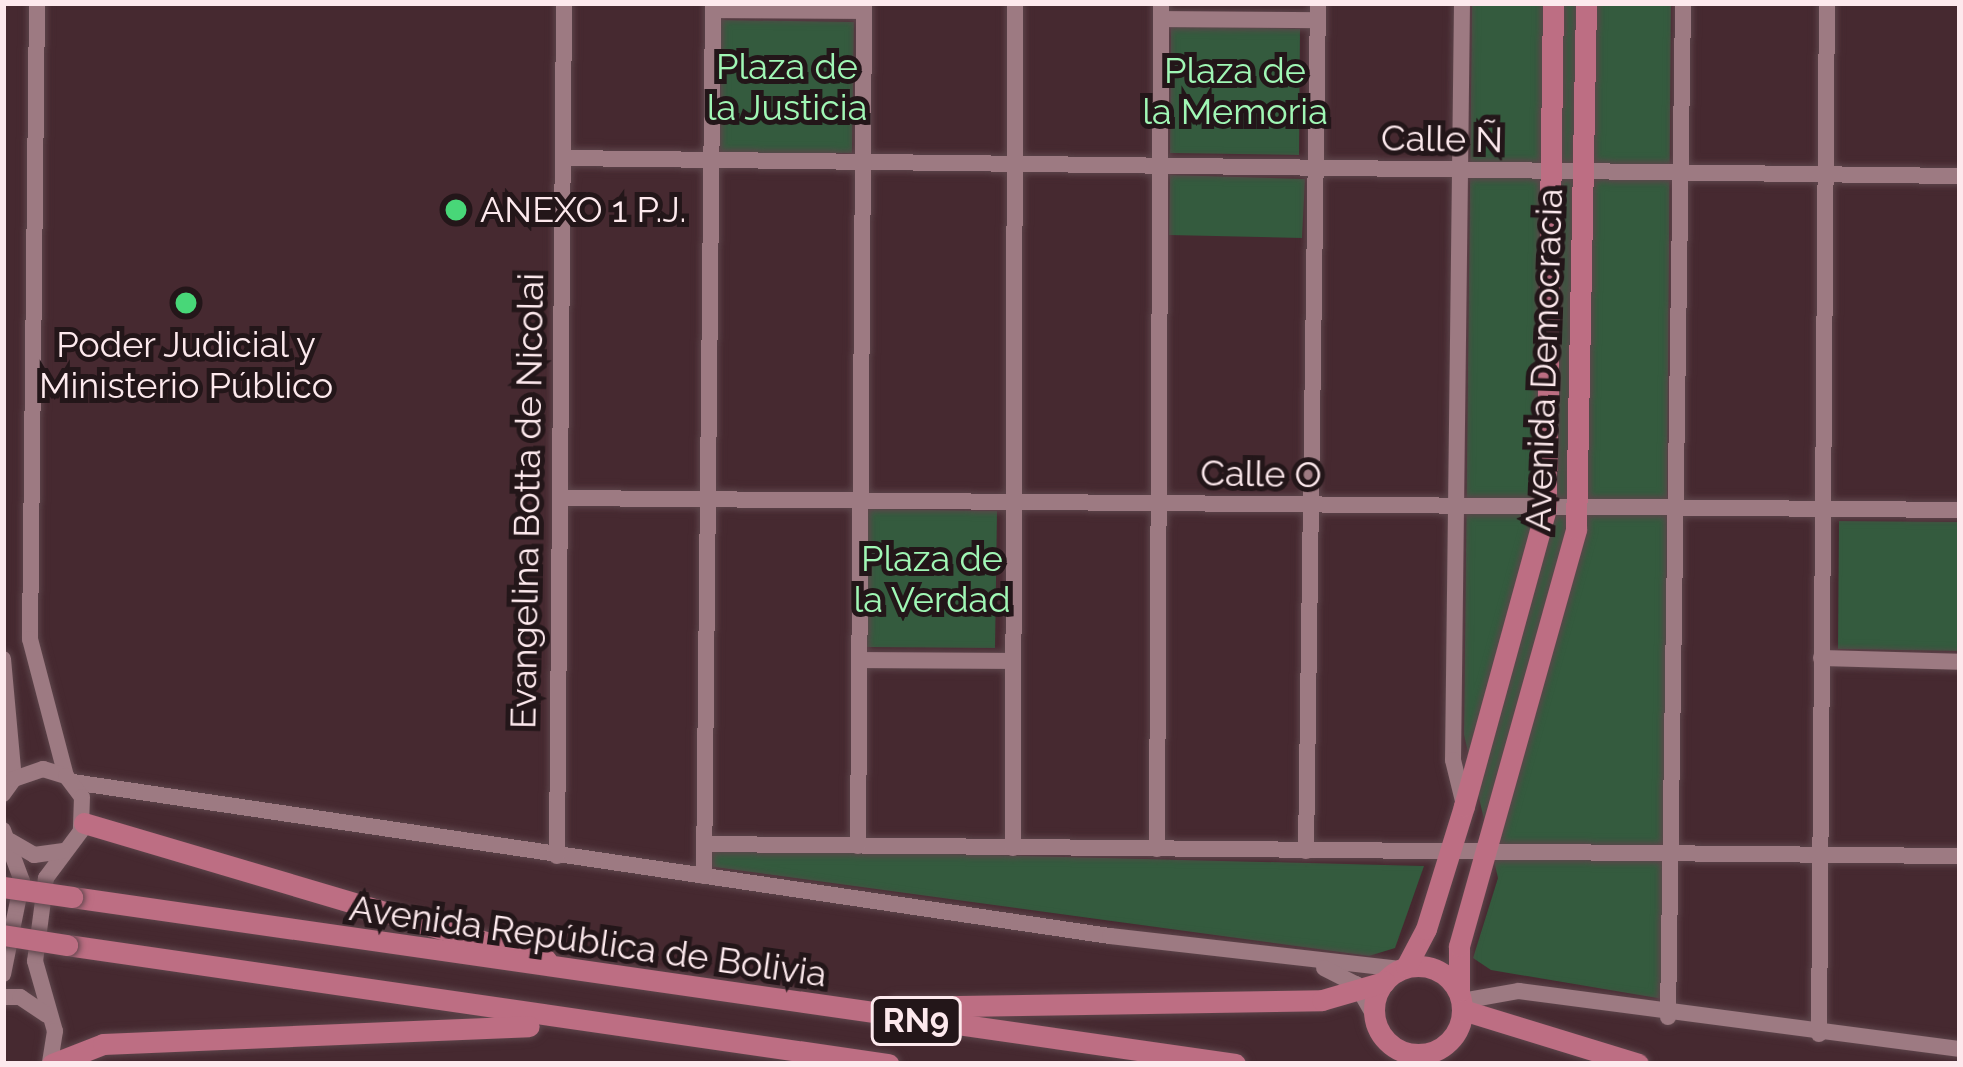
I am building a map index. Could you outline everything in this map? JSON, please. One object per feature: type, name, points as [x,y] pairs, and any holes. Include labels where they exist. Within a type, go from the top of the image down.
[{"type":"main road","name":"Avenida Democracia","points":[[1397,973],[1464,806],[1546,508],[1552,3]]},
{"type":"main road","name":"Avenida Democracia","points":[[1461,1001],[1455,960],[1578,508],[1586,3]]},
{"type":"main road","points":[[84,819],[422,917],[597,978]]},
{"type":"main road","name":"Avenida República de Bolivia","points":[[3,887],[597,978],[1235,1064]]},
{"type":"main road","name":"RN9","points":[[3,935],[595,1025],[888,1064]]},
{"type":"main road","points":[[793,1004],[1298,1000],[1362,992],[1397,973],[1443,972],[1461,1001],[1638,1064]]},
{"type":"main road","points":[[1397,973],[1375,1017],[1393,1055],[1429,1058],[1454,1036],[1461,1001]]},
{"type":"main road","points":[[57,1060],[103,1044],[595,1025]]},
{"type":"main road","points":[[730,1043],[813,1064]]},
{"type":"street","points":[[37,3],[30,619],[47,725],[84,819]]},
{"type":"street","name":"Evangelina Botta de Nicolai","points":[[557,856],[564,3]]},
{"type":"street","points":[[1012,848],[1015,3]]},
{"type":"street","points":[[1462,3],[1453,760],[1464,806]]},
{"type":"street","points":[[1668,1017],[1683,3]]},
{"type":"street","points":[[1819,1034],[1827,3]]},
{"type":"street","points":[[704,876],[712,500],[713,7],[864,7],[858,846]]},
{"type":"street","points":[[1157,849],[1161,11],[1318,11],[1306,851]]},
{"type":"street","name":"Calle Ñ","points":[[564,158],[1960,176]]},
{"type":"street","name":"Calle O","points":[[561,498],[1960,510]]},
{"type":"street","points":[[1821,658],[1960,662]]},
{"type":"street","points":[[3,659],[9,777],[36,769],[149,794],[557,856],[1397,973]]},
{"type":"street","points":[[860,660],[1013,661]]},
{"type":"street","points":[[57,1060],[35,961],[46,878],[84,819],[111,798],[149,794]]},
{"type":"street","points":[[6,835],[34,855],[62,851]]},
{"type":"street","points":[[3,974],[22,881],[6,835]]},
{"type":"street","points":[[705,844],[1960,856]]},
{"type":"street","points":[[1312,962],[1362,992],[1375,1017]]},
{"type":"street","points":[[1461,1001],[1519,992],[1668,1017],[1960,1049]]},
{"type":"street","points":[[3,997],[20,997],[48,1016]]},
{"type":"green space","points":[[1472,3],[1671,3],[1663,999],[1491,970],[1473,958],[1498,878],[1464,735]]},
{"type":"green space","name":"Plaza de la Justicia","points":[[721,20],[854,22],[852,153],[720,153]]},
{"type":"green space","name":"Plaza de la Memoria","points":[[1171,25],[1300,29],[1299,155],[1170,153]]},
{"type":"green space","points":[[1170,175],[1305,179],[1302,238],[1169,235]]},
{"type":"green space","name":"Plaza de la Verdad","points":[[868,509],[997,511],[995,648],[867,647]]},
{"type":"green space","points":[[1839,521],[1960,522],[1960,651],[1838,649]]},
{"type":"green space","points":[[709,848],[1424,866],[1395,948],[1369,956],[707,866]]},
{"type":"place","name":"ANEXO 1 P.J.","points":[[456,210]]},
{"type":"place","name":"Poder Judicial y Ministerio Público","points":[[186,303]]}]
